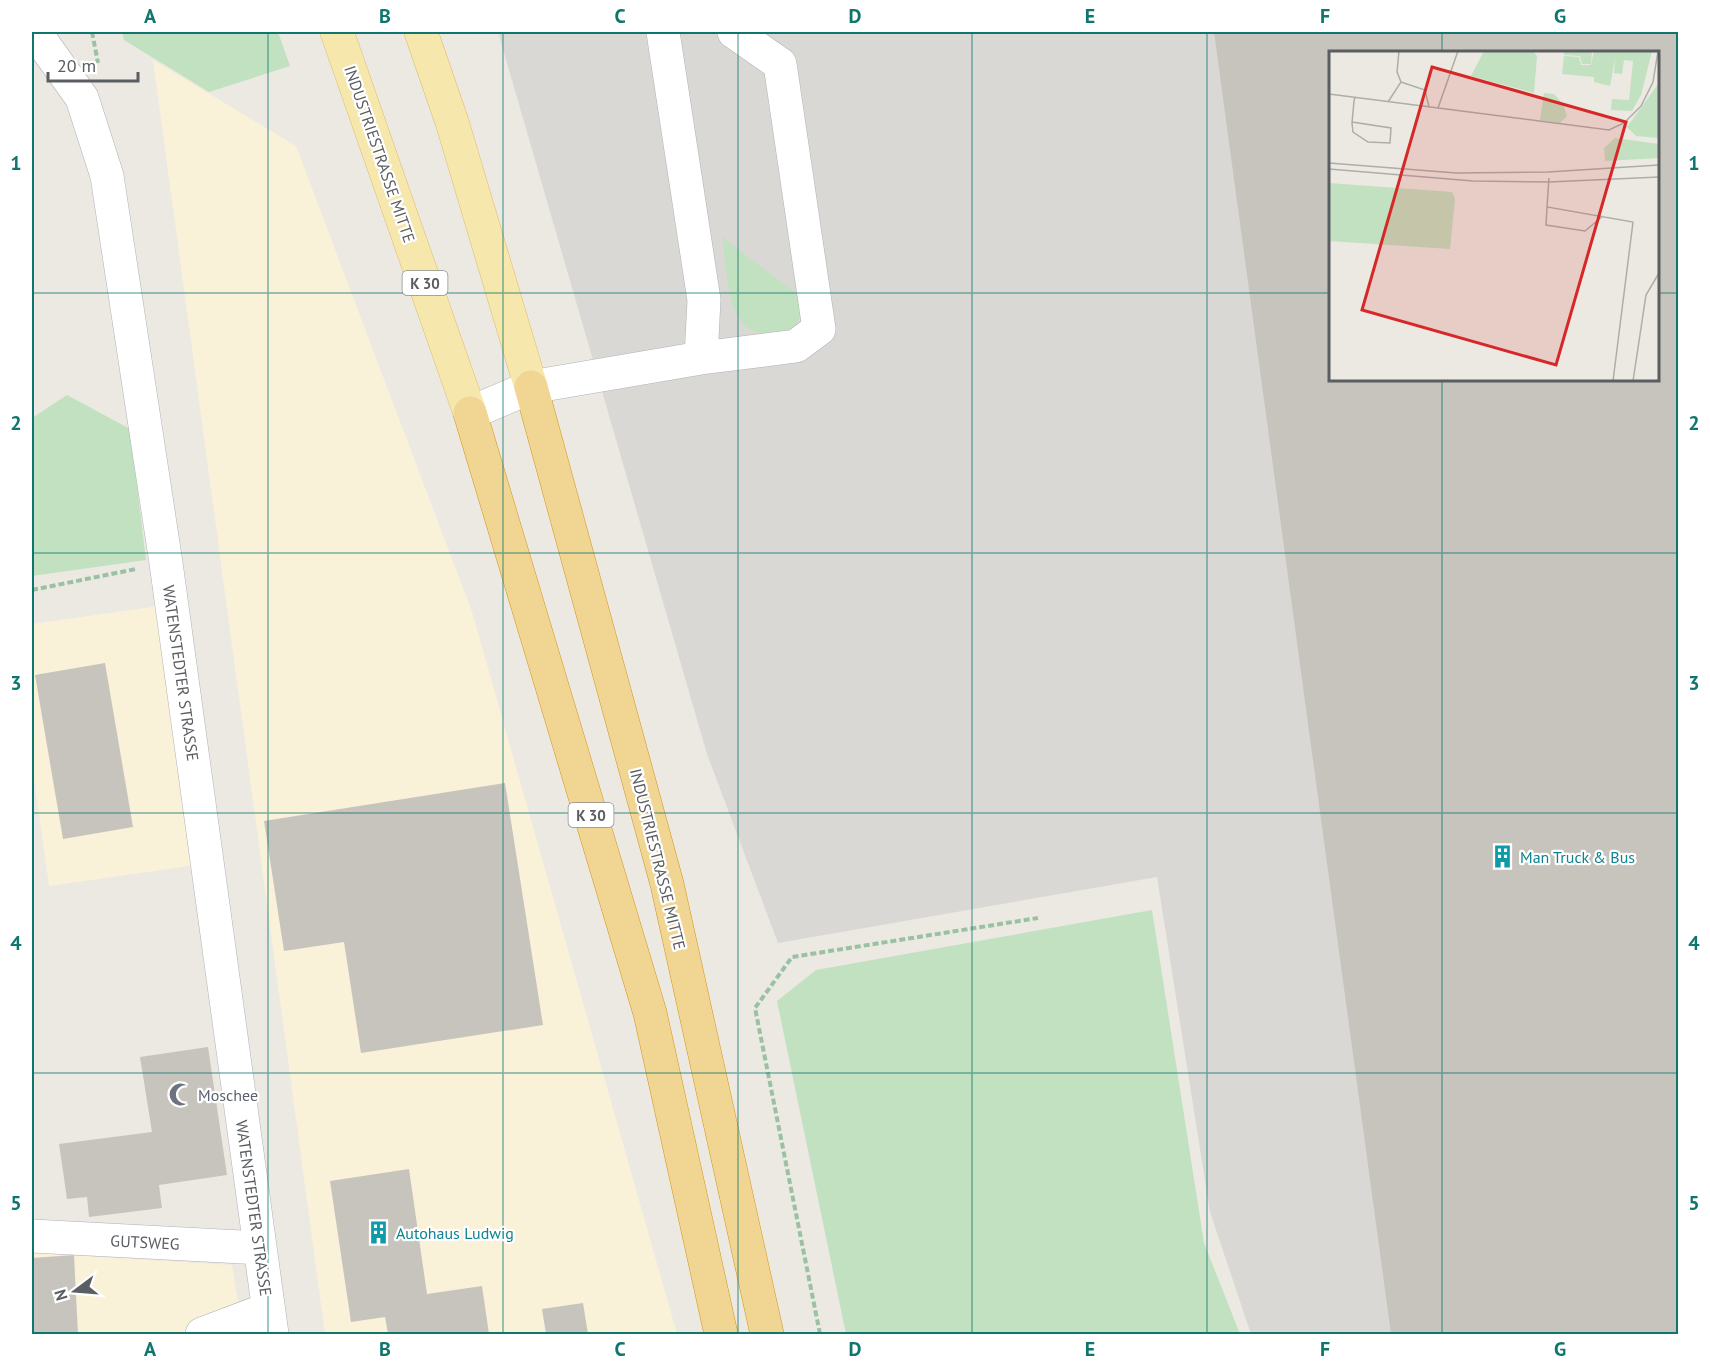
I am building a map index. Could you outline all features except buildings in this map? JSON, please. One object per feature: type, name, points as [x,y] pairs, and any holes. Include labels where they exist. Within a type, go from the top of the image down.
[{"type":"highway","name":"INDUSTRIESTRASSE MITTE","points":[[531,387],[667,884],[767,1335]]},
{"type":"highway","name":"INDUSTRIESTRASSE MITTE","points":[[470,413],[650,1013],[721,1335]]},
{"type":"main road","name":"INDUSTRIESTRASSE MITTE","points":[[337,32],[470,413]]},
{"type":"main road","name":"INDUSTRIESTRASSE MITTE","points":[[421,32],[452,122],[531,387]]},
{"type":"street","name":"WATENSTEDTER STRASSE","points":[[32,32],[42,42],[82,98],[107,176],[166,563],[270,1322]]},
{"type":"street","points":[[663,32],[704,300],[701,358]]},
{"type":"street","points":[[470,413],[531,387],[701,358],[796,346],[819,329],[780,64],[734,32]]},
{"type":"street","name":"GUTSWEG","points":[[32,1236],[260,1248]]},
{"type":"street","points":[[202,1335],[270,1322]]},
{"type":"path","points":[[32,590],[166,563]]},
{"type":"path","points":[[820,1335],[755,1008],[792,957],[1038,918]]},
{"type":"shaded area","points":[[498,32],[1678,32],[1678,1334],[1251,1334],[1210,1212],[1157,877],[778,943],[707,754]]},
{"type":"shaded area","points":[[153,60],[296,146],[472,612],[677,1334],[325,1334]]},
{"type":"shaded area","points":[[159,606],[196,865],[49,886],[32,765],[32,624]]},
{"type":"shaded area","points":[[32,1253],[232,1265],[243,1334],[32,1334]]},
{"type":"green space","points":[[122,32],[278,32],[290,66],[209,92],[124,40]]},
{"type":"green space","points":[[722,237],[797,294],[801,312],[796,327],[773,333],[755,332],[743,324],[730,294]]},
{"type":"green space","points":[[67,395],[130,429],[146,560],[32,576],[32,418]]},
{"type":"green space","points":[[1152,910],[1204,1243],[1240,1334],[846,1334],[777,1001],[816,970]]},
{"type":"place","name":"Man Truck & Bus","points":[[1502,857]]},
{"type":"place","name":"Moschee","points":[[180,1095]]},
{"type":"place","name":"Autohaus Ludwig","points":[[378,1233]]}]
